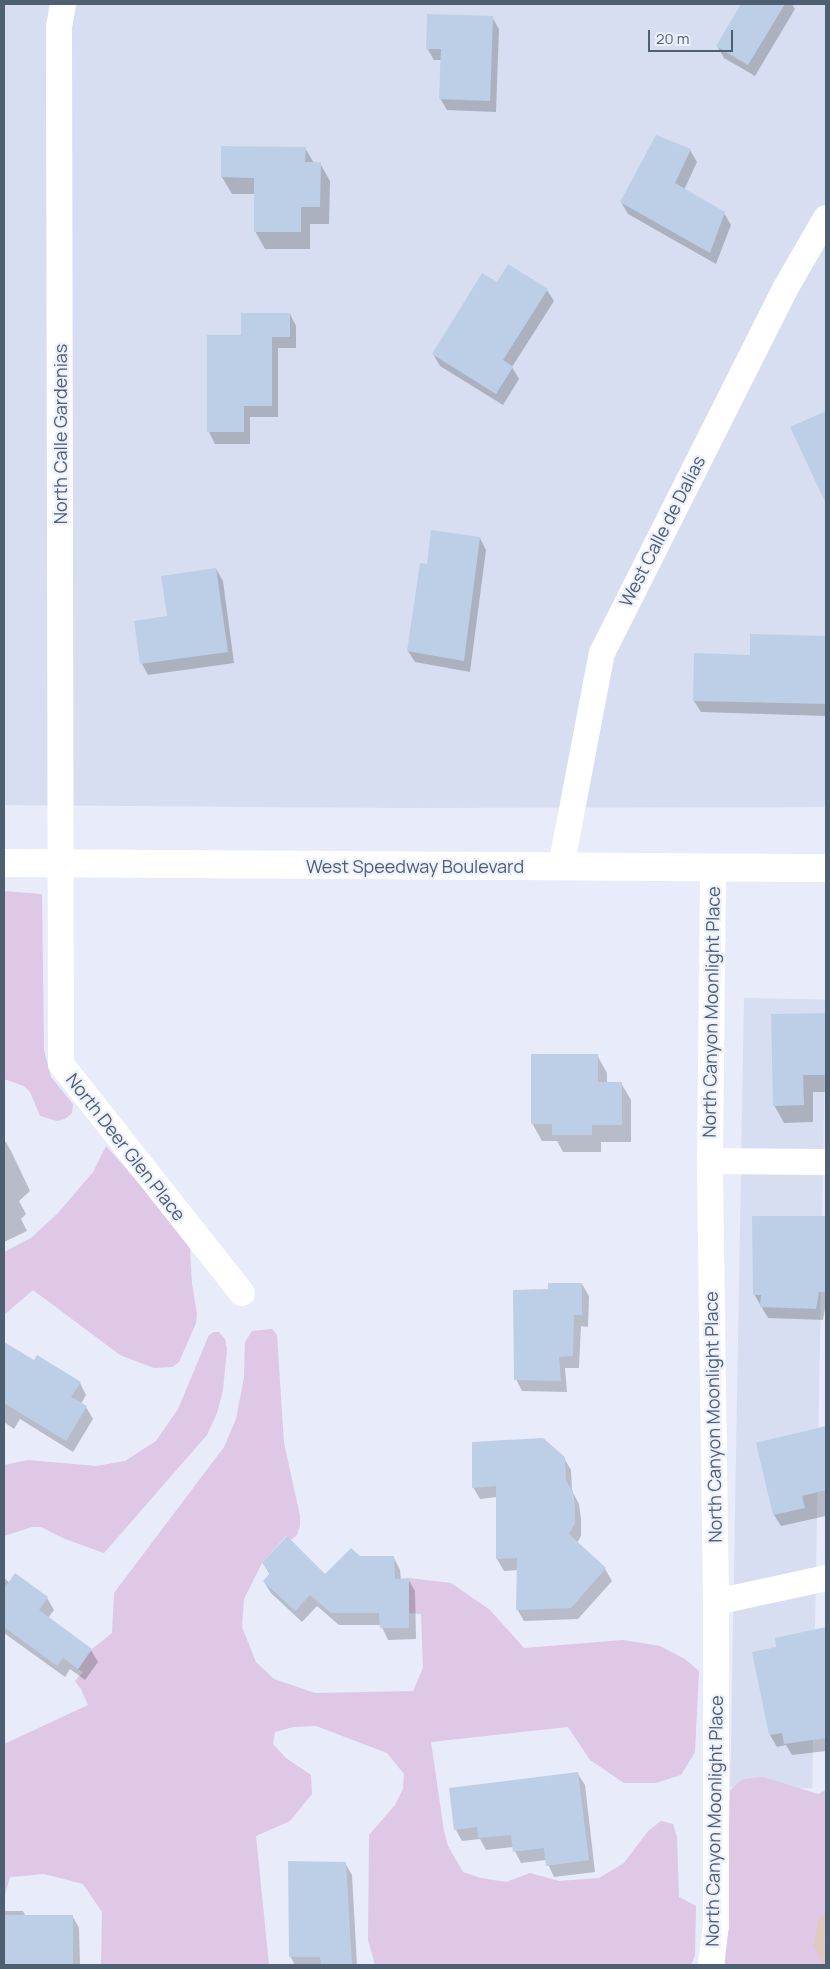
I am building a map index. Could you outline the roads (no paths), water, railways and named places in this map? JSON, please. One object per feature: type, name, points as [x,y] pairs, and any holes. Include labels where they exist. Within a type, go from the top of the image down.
[{"type":"main road","name":"West Speedway Boulevard","points":[[4,863],[826,868]]},
{"type":"street","name":"North Calle Gardenias","points":[[60,864],[59,26],[63,4]]},
{"type":"street","name":"West Calle de Dalias","points":[[561,867],[602,653],[780,298],[826,218]]},
{"type":"street","name":"North Deer Glen Place","points":[[60,864],[61,1064],[242,1293]]},
{"type":"street","name":"North Canyon Moonlight Place","points":[[711,1965],[716,1926],[716,1602],[710,1161],[713,868]]},
{"type":"street","points":[[710,1161],[826,1162]]},
{"type":"street","points":[[716,1602],[826,1578]]},
{"type":"waterway","points":[[826,1918],[822,1921],[818,1943],[826,1960]]}]
